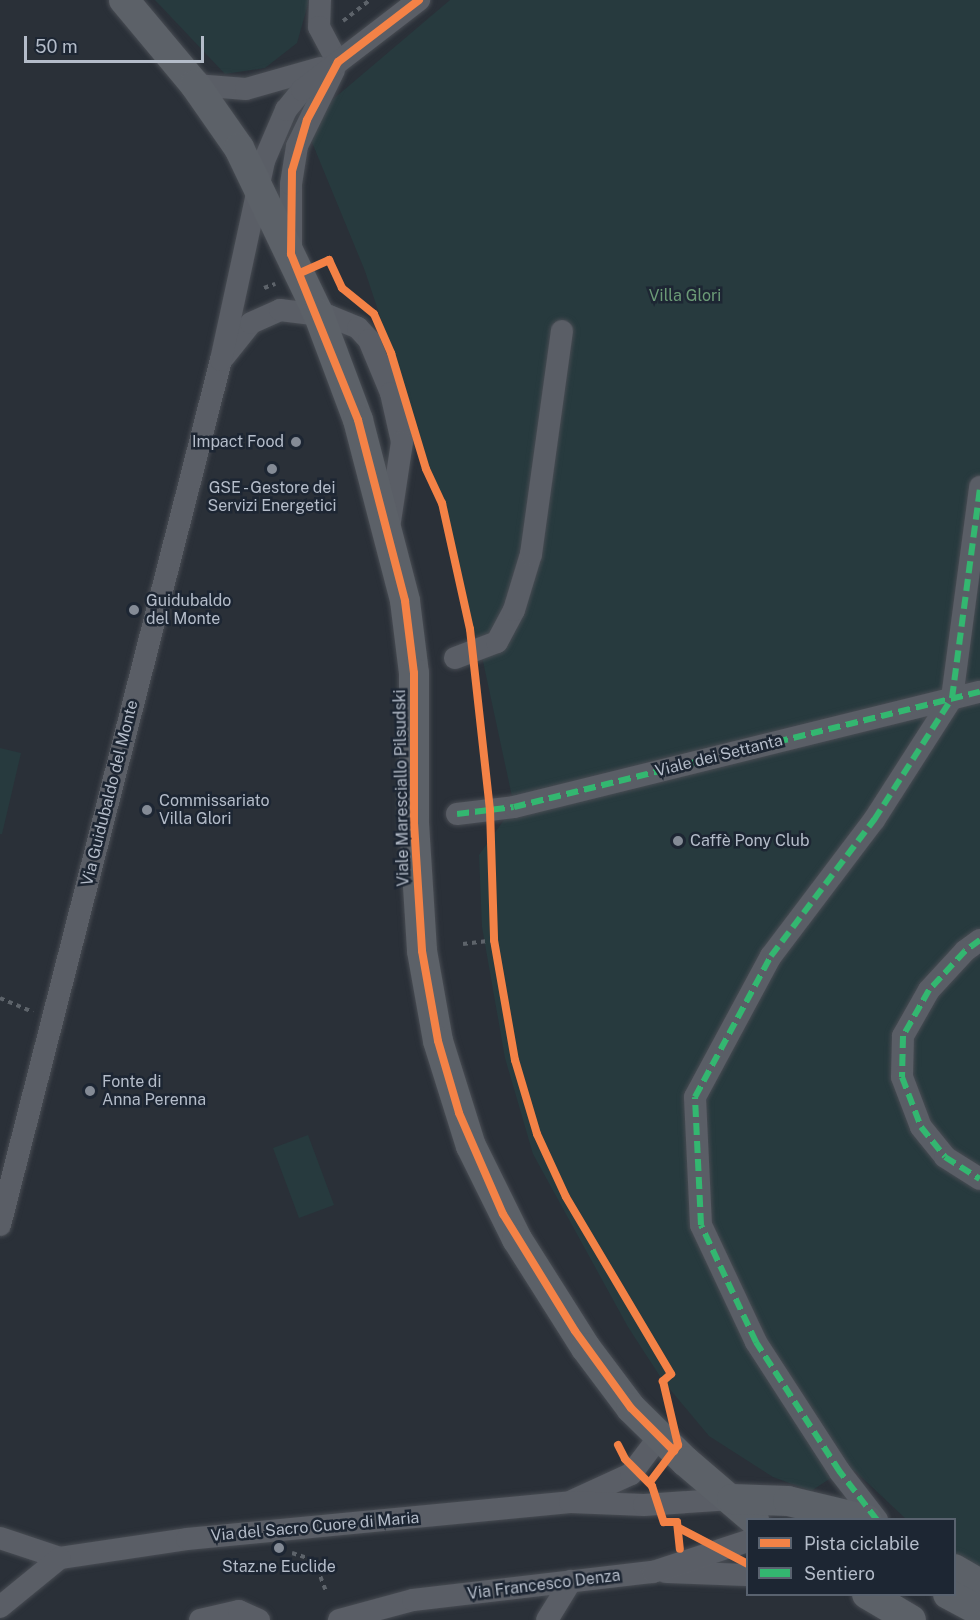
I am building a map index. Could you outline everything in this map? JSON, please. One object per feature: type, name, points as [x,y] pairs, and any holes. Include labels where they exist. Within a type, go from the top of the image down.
[{"type":"main road","name":"Viale Maresciallo Pilsudski","points":[[124,0],[195,85],[227,129],[258,182],[318,313],[358,420],[388,528],[405,601],[414,672],[414,833],[422,951],[448,1080],[471,1146],[517,1239],[586,1348],[631,1408],[659,1437],[752,1518]]},
{"type":"main road","points":[[732,1499],[773,1499],[810,1513],[851,1518]]},
{"type":"main road","points":[[732,1499],[779,1518]]},
{"type":"main road","points":[[956,1560],[980,1568]]},
{"type":"main road","points":[[956,1570],[980,1584]]},
{"type":"main road","points":[[870,1596],[912,1620]]},
{"type":"main road","points":[[952,1596],[980,1611]]},
{"type":"street","points":[[320,0],[318,18],[323,37],[338,62]]},
{"type":"street","name":"Via Guidubaldo del Monte","points":[[0,1225],[50,1019],[221,360],[258,182],[286,110],[302,90],[419,0]]},
{"type":"street","points":[[195,85],[246,89],[338,62]]},
{"type":"street","points":[[291,254],[291,184],[297,146],[338,62]]},
{"type":"street","name":"Via Guidubaldo del Monte","points":[[221,360],[251,323],[265,314],[293,310],[318,313]]},
{"type":"street","name":"Viale Maresciallo Pilsudski","points":[[318,313],[358,328],[380,357],[399,418],[402,442],[388,528]]},
{"type":"street","points":[[455,658],[497,642],[514,610],[531,554],[562,331]]},
{"type":"street","points":[[876,1518],[835,1464],[756,1341],[701,1225],[695,1097],[771,956],[874,820],[952,698],[980,487]]},
{"type":"street","name":"Viale dei Settanta","points":[[457,814],[514,807],[980,692]]},
{"type":"street","points":[[980,940],[965,951],[929,990],[903,1036],[902,1077],[921,1127],[945,1157],[980,1179]]},
{"type":"street","name":"Via del Sacro Cuore di Maria","points":[[570,1502],[631,1473],[659,1437]]},
{"type":"street","name":"Via del Sacro Cuore di Maria","points":[[60,1558],[187,1539],[570,1502],[644,1505],[732,1499]]},
{"type":"street","points":[[0,1538],[60,1558]]},
{"type":"street","name":"Via Francesco Denza","points":[[339,1620],[413,1600],[652,1572],[746,1541]]},
{"type":"street","points":[[0,1607],[60,1558]]},
{"type":"street","points":[[652,1572],[746,1575]]},
{"type":"street","points":[[547,1620],[571,1581]]},
{"type":"street","points":[[200,1620],[239,1611],[259,1620]]},
{"type":"path","points":[[323,37],[370,0]]},
{"type":"path","points":[[264,288],[275,284]]},
{"type":"path","points":[[463,944],[494,940]]},
{"type":"path","points":[[0,998],[50,1019]]},
{"type":"path","points":[[285,1551],[314,1560],[326,1592]]},
{"type":"green space","points":[[155,0],[309,0],[297,43],[265,68],[225,74]]},
{"type":"green space","name":"Villa Glori","points":[[450,0],[980,0],[980,1568],[956,1554],[956,1518],[905,1518],[855,1471],[840,1472],[811,1491],[773,1477],[709,1436],[663,1381],[628,1327],[533,1154],[505,1058],[482,927],[479,855],[514,806],[478,638],[470,629],[443,507],[365,271],[311,140],[331,101]]},
{"type":"green space","points":[[0,748],[21,753],[2,834],[0,834]]},
{"type":"green space","points":[[308,1135],[334,1205],[299,1218],[273,1148]]},
{"type":"marked path","points":[[875,1518],[840,1472],[756,1342],[701,1225],[695,1097],[771,956],[874,820],[952,698],[980,487]]},
{"type":"marked path","points":[[457,814],[514,807],[980,692]]},
{"type":"marked path","points":[[980,940],[965,951],[929,990],[903,1036],[902,1077],[921,1127],[945,1157],[980,1179]]},
{"type":"cycle path","points":[[419,0],[338,62],[307,120],[292,171],[291,254],[358,420],[405,601],[414,673],[414,823],[422,951],[438,1041],[459,1113],[503,1214],[575,1331],[631,1408],[674,1451]]},
{"type":"cycle path","points":[[300,273],[329,260],[342,288],[374,314],[391,353],[426,469],[442,503],[470,629],[490,810],[494,940],[515,1060],[537,1134],[566,1197],[671,1374],[663,1381],[678,1445],[650,1482]]},
{"type":"cycle path","points":[[618,1445],[625,1459],[652,1486],[664,1522],[677,1522],[680,1549]]},
{"type":"cycle path","points":[[679,1528],[746,1563]]},
{"type":"place","name":"Impact Food","points":[[296,442]]},
{"type":"place","name":"GSE - Gestore dei Servizi Energetici","points":[[272,469]]},
{"type":"place","name":"Guidubaldo del Monte","points":[[134,610]]},
{"type":"place","name":"Commissariato Villa Glori","points":[[147,810]]},
{"type":"place","name":"Caffè Pony Club","points":[[678,841]]},
{"type":"place","name":"Fonte di Anna Perenna","points":[[90,1091]]},
{"type":"place","name":"Staz.ne Euclide","points":[[279,1548]]}]
